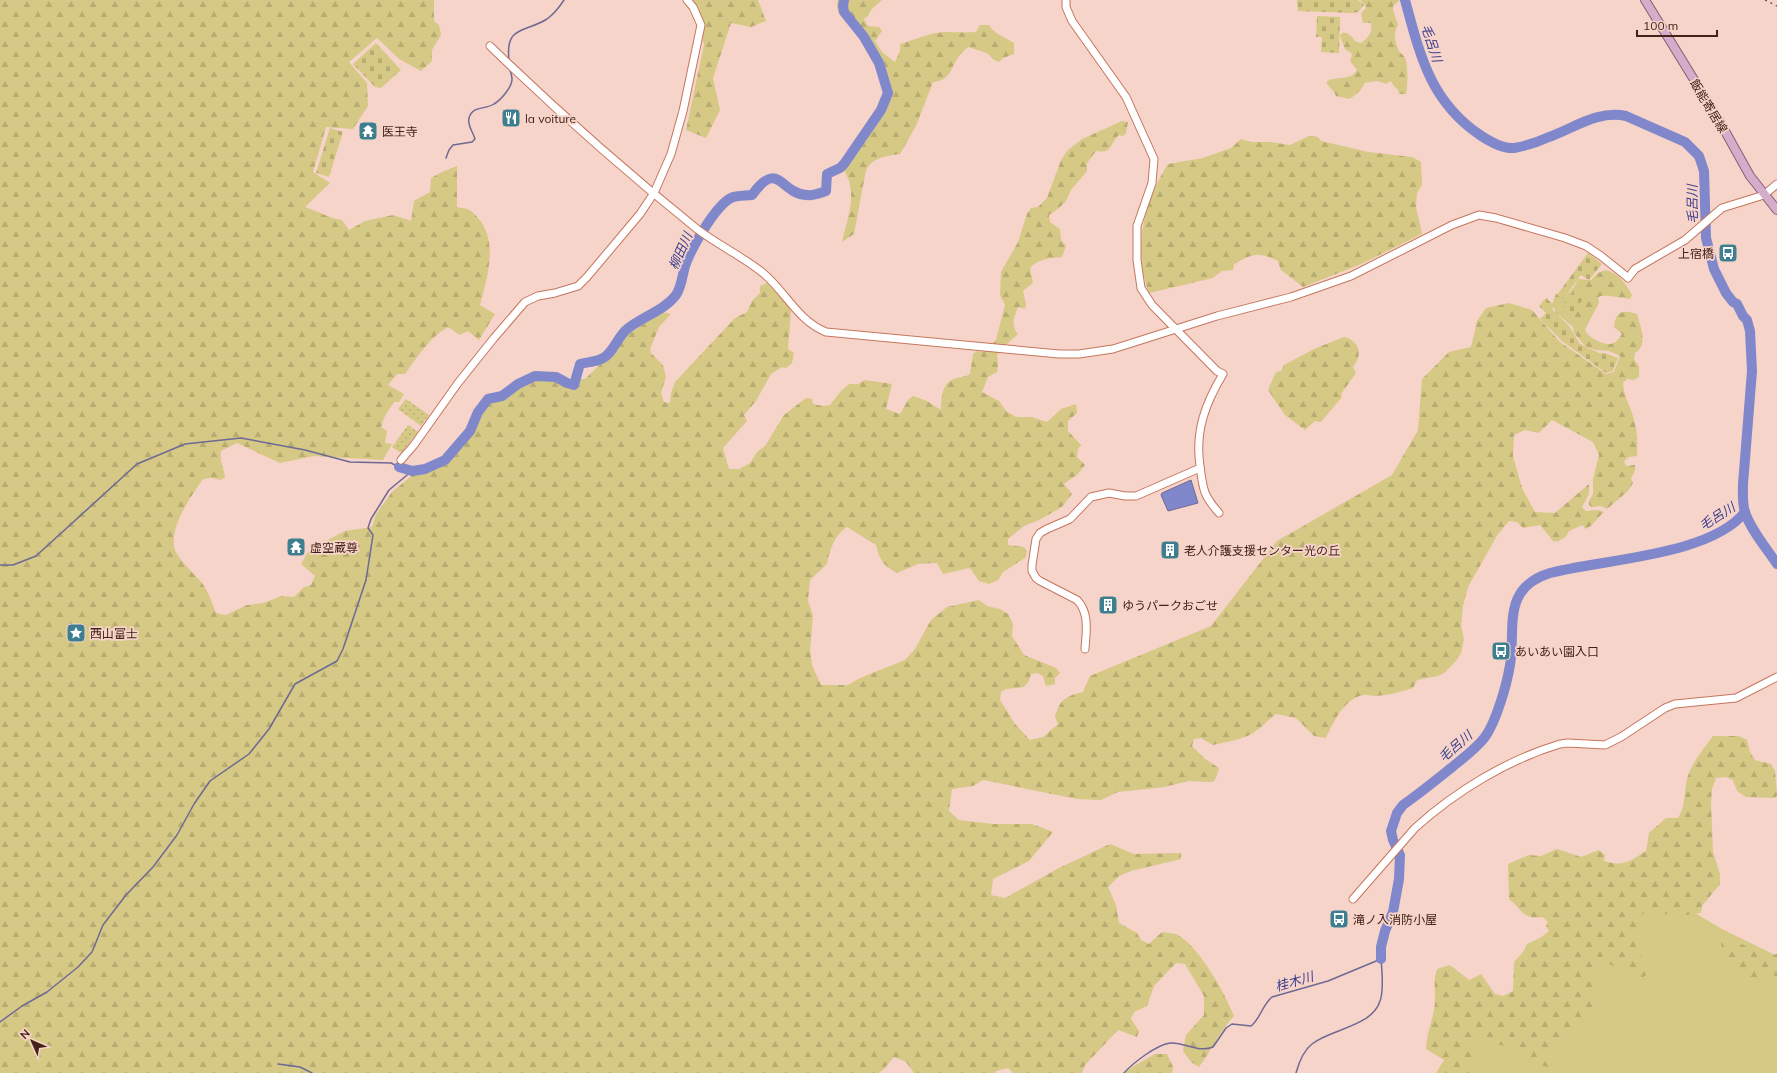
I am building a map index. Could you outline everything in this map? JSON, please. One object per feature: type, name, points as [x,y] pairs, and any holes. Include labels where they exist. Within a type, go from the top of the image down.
[{"type":"main road","name":"飯能寄居線","points":[[1645,0],[1720,122],[1750,176],[1777,210]]},
{"type":"street","points":[[401,460],[414,445],[458,383],[518,309],[532,298],[578,286],[587,278],[624,233],[654,193],[676,142],[702,25],[693,7],[687,0]]},
{"type":"street","points":[[1066,0],[1066,7],[1072,21],[1126,98],[1154,159],[1152,183],[1137,226],[1136,243],[1138,277],[1141,288],[1146,297],[1217,371],[1222,374],[1208,403],[1201,424],[1198,444],[1203,490],[1210,503],[1219,513]]},
{"type":"street","points":[[490,46],[582,132],[705,235],[763,273],[809,322],[826,332],[1029,352],[1079,354],[1113,349],[1216,316],[1291,297],[1341,280],[1465,219],[1479,215],[1496,218],[1565,238],[1586,246],[1602,256],[1627,277],[1635,269],[1685,240],[1720,209],[1764,195],[1777,184]]},
{"type":"street","points":[[1085,649],[1086,620],[1082,605],[1077,600],[1040,581],[1036,578],[1032,571],[1036,539],[1046,529],[1070,519],[1091,498],[1109,493],[1125,496],[1136,496],[1200,468]]},
{"type":"street","points":[[1353,899],[1416,828],[1433,813],[1480,780],[1509,765],[1560,744],[1605,744],[1621,737],[1665,708],[1675,704],[1736,698],[1777,677]]},
{"type":"green space","points":[[0,0],[434,0],[434,21],[439,25],[441,35],[432,50],[432,61],[421,71],[399,59],[377,38],[349,62],[367,83],[368,106],[353,129],[326,127],[313,172],[330,183],[305,207],[332,218],[342,220],[349,230],[365,221],[393,215],[411,221],[414,201],[430,192],[431,178],[457,166],[457,207],[470,210],[480,221],[486,231],[489,243],[489,268],[480,305],[495,314],[479,340],[468,331],[460,335],[448,327],[441,331],[424,348],[405,374],[397,374],[388,385],[404,394],[399,402],[394,402],[385,416],[381,427],[387,431],[385,443],[392,444],[383,460],[314,456],[280,463],[237,443],[221,451],[225,477],[221,480],[212,478],[203,479],[183,511],[174,538],[175,551],[204,586],[216,613],[226,615],[247,605],[263,603],[282,596],[294,597],[304,587],[311,585],[315,576],[301,564],[308,552],[345,531],[372,527],[376,514],[392,492],[414,474],[442,465],[473,431],[484,405],[492,398],[503,397],[521,383],[533,378],[585,379],[615,350],[627,335],[662,312],[671,314],[659,327],[650,349],[651,353],[663,365],[666,377],[661,393],[664,402],[670,403],[671,393],[675,382],[735,318],[747,312],[752,301],[760,293],[760,286],[767,283],[786,302],[791,311],[788,349],[794,353],[792,363],[786,368],[782,367],[771,374],[756,401],[744,415],[747,421],[723,448],[729,469],[739,469],[750,463],[757,452],[765,446],[784,415],[806,398],[812,399],[813,404],[823,406],[830,405],[841,391],[849,384],[858,384],[865,380],[892,384],[886,409],[900,414],[908,400],[913,396],[927,401],[941,410],[942,396],[947,384],[954,379],[970,374],[973,354],[977,351],[983,352],[996,340],[1005,305],[1000,295],[1001,272],[1018,242],[1027,214],[1031,208],[1038,207],[1047,198],[1061,160],[1068,150],[1082,139],[1122,121],[1128,122],[1126,133],[1123,136],[1119,135],[1108,150],[1101,152],[1096,151],[1087,163],[1087,171],[1071,190],[1066,201],[1049,215],[1050,222],[1060,229],[1061,240],[1066,246],[1062,257],[1040,261],[1030,268],[1033,283],[1023,291],[1026,304],[1025,309],[1018,307],[1013,324],[1018,334],[997,355],[997,372],[988,377],[982,392],[999,401],[1006,411],[1016,417],[1032,417],[1047,422],[1061,409],[1076,404],[1077,413],[1068,421],[1068,431],[1081,445],[1078,449],[1077,457],[1085,465],[1078,474],[1064,484],[1072,494],[1062,507],[1039,520],[1024,526],[1008,539],[1008,545],[1024,547],[1027,551],[1025,558],[1003,572],[998,580],[989,584],[979,581],[970,568],[943,574],[937,563],[918,564],[897,573],[888,568],[883,562],[876,545],[847,527],[843,530],[833,543],[827,564],[810,580],[808,601],[813,615],[810,650],[812,665],[821,685],[848,685],[860,678],[905,660],[915,649],[931,620],[947,607],[979,600],[987,606],[1000,609],[1008,614],[1013,624],[1012,636],[1024,655],[1056,668],[1060,673],[1055,678],[1055,684],[1046,686],[1043,676],[1037,673],[1031,674],[1029,681],[1024,687],[1006,689],[1001,692],[1000,700],[1015,724],[1030,740],[1043,737],[1058,724],[1055,717],[1059,706],[1064,699],[1083,692],[1090,676],[1211,626],[1277,541],[1392,475],[1418,430],[1422,379],[1449,352],[1471,347],[1477,321],[1486,308],[1509,303],[1532,310],[1560,342],[1606,374],[1614,372],[1620,356],[1609,351],[1595,350],[1585,346],[1574,333],[1573,327],[1556,313],[1552,304],[1556,294],[1566,295],[1574,287],[1578,279],[1591,280],[1598,273],[1606,270],[1619,277],[1632,295],[1630,299],[1600,296],[1598,298],[1599,303],[1585,329],[1588,335],[1595,340],[1606,344],[1611,344],[1614,343],[1622,334],[1614,327],[1618,314],[1628,312],[1637,314],[1643,340],[1639,350],[1635,353],[1634,359],[1639,366],[1639,377],[1633,380],[1627,379],[1623,383],[1625,395],[1634,418],[1637,434],[1637,456],[1629,457],[1624,461],[1626,466],[1635,465],[1635,470],[1631,479],[1633,483],[1628,491],[1607,509],[1601,506],[1592,507],[1589,505],[1589,501],[1593,494],[1593,479],[1599,455],[1593,442],[1552,420],[1539,433],[1525,430],[1514,435],[1513,456],[1522,488],[1535,512],[1555,513],[1589,484],[1589,494],[1582,507],[1586,511],[1598,510],[1604,512],[1589,528],[1586,529],[1582,525],[1569,531],[1563,538],[1554,542],[1540,525],[1523,528],[1517,522],[1509,521],[1498,534],[1468,587],[1463,606],[1461,626],[1464,639],[1461,653],[1456,661],[1444,673],[1438,676],[1417,680],[1413,688],[1385,695],[1365,695],[1356,697],[1340,712],[1326,738],[1314,736],[1296,718],[1276,714],[1253,733],[1238,739],[1213,745],[1201,738],[1194,739],[1192,746],[1205,759],[1219,768],[1213,782],[1189,781],[1164,787],[1118,792],[1101,800],[1077,799],[983,780],[973,786],[952,789],[949,811],[959,820],[993,824],[1032,824],[1053,832],[1029,861],[993,879],[991,895],[1005,898],[1059,868],[1110,844],[1134,854],[1181,853],[1181,859],[1131,871],[1119,876],[1108,887],[1116,905],[1119,923],[1137,933],[1141,940],[1149,944],[1162,932],[1178,935],[1194,949],[1218,983],[1234,1016],[1224,1028],[1199,1067],[1191,1062],[1183,1051],[1186,1035],[1204,1015],[1204,996],[1185,964],[1176,963],[1154,986],[1147,1006],[1134,1012],[1131,1019],[1139,1031],[1137,1037],[1118,1030],[1085,1065],[1082,1073],[1013,1073],[1008,1068],[996,1071],[995,1073],[914,1073],[906,1062],[894,1057],[879,1073],[0,1073]]},
{"type":"green space","points":[[689,0],[758,0],[766,21],[751,27],[731,23],[713,78],[720,110],[706,138],[686,130],[704,45],[695,14]]},
{"type":"green space","points":[[838,0],[882,0],[864,19],[868,26],[879,27],[882,31],[875,41],[882,52],[895,62],[900,51],[900,44],[927,35],[944,32],[976,32],[980,25],[989,25],[997,34],[1014,43],[1014,54],[1003,58],[999,62],[994,60],[987,53],[968,47],[956,60],[950,73],[944,79],[933,82],[916,126],[900,154],[876,160],[872,162],[866,170],[854,234],[842,242],[849,214],[851,196],[848,179],[844,170],[882,112],[890,95],[889,88],[884,86],[878,67],[869,52],[868,39],[863,32],[853,29],[838,12]]},
{"type":"green space","points":[[1297,0],[1358,0],[1364,5],[1358,12],[1352,13],[1298,11]]},
{"type":"green space","points":[[1360,0],[1400,0],[1393,6],[1393,10],[1398,25],[1395,34],[1396,45],[1404,56],[1407,65],[1406,94],[1399,94],[1398,90],[1391,81],[1386,84],[1378,81],[1365,83],[1360,91],[1350,99],[1336,96],[1327,84],[1327,81],[1351,76],[1357,70],[1350,61],[1352,54],[1345,49],[1340,36],[1342,33],[1346,33],[1355,41],[1361,43],[1369,35],[1371,23],[1363,23],[1361,13],[1366,8]]},
{"type":"green space","points":[[1317,16],[1340,17],[1339,53],[1321,52],[1322,37],[1316,37]]},
{"type":"green space","points":[[376,43],[401,70],[381,88],[375,87],[353,64]]},
{"type":"green space","points":[[330,128],[343,132],[329,177],[316,173]]},
{"type":"green space","points":[[1309,136],[1318,137],[1321,141],[1368,152],[1412,157],[1421,162],[1422,185],[1417,193],[1416,207],[1422,234],[1359,265],[1303,287],[1281,270],[1278,261],[1265,256],[1255,255],[1234,264],[1233,270],[1222,271],[1213,278],[1149,293],[1141,260],[1143,227],[1153,194],[1168,164],[1203,158],[1231,148],[1241,139],[1252,142],[1270,142],[1290,145]]},
{"type":"green space","points":[[1588,253],[1602,264],[1589,280],[1581,275],[1563,299],[1557,295]]},
{"type":"green space","points":[[1577,286],[1587,294],[1573,313],[1563,305]]},
{"type":"green space","points":[[1546,298],[1555,306],[1552,309],[1569,326],[1580,344],[1599,353],[1605,353],[1618,358],[1613,371],[1606,373],[1562,341],[1540,319],[1546,313],[1539,306]]},
{"type":"green space","points":[[1344,337],[1357,345],[1359,353],[1353,367],[1356,373],[1341,394],[1342,397],[1321,422],[1315,421],[1305,430],[1285,415],[1268,390],[1276,372],[1281,371],[1284,365],[1316,348]]},
{"type":"green space","points":[[406,399],[429,415],[421,426],[398,409]]},
{"type":"green space","points":[[408,425],[418,432],[401,453],[392,447]]},
{"type":"green space","points":[[1713,736],[1739,736],[1747,740],[1750,752],[1755,760],[1771,764],[1775,771],[1777,796],[1775,798],[1746,797],[1737,791],[1733,780],[1726,777],[1716,778],[1712,789],[1711,803],[1713,852],[1720,874],[1720,884],[1702,906],[1701,913],[1679,916],[1646,911],[1639,918],[1642,955],[1640,964],[1646,975],[1642,978],[1632,975],[1604,962],[1595,971],[1596,1014],[1575,1023],[1564,1037],[1556,1043],[1550,1054],[1548,1067],[1534,1064],[1522,1054],[1505,1046],[1490,1043],[1487,1038],[1480,1039],[1472,1053],[1476,1073],[1436,1073],[1444,1060],[1426,1049],[1435,1005],[1435,979],[1437,969],[1450,965],[1469,980],[1481,974],[1495,994],[1503,996],[1513,991],[1514,962],[1523,952],[1527,944],[1540,938],[1549,931],[1546,926],[1548,922],[1543,917],[1536,918],[1527,916],[1509,899],[1508,864],[1529,855],[1541,856],[1557,849],[1581,857],[1599,850],[1605,855],[1604,861],[1611,863],[1622,863],[1636,858],[1646,851],[1649,833],[1666,818],[1678,818],[1684,804],[1686,784],[1689,773],[1698,756]]},
{"type":"green space","points":[[1655,906],[1688,909],[1722,929],[1777,956],[1777,1073],[1466,1073],[1473,1033],[1615,920]]},
{"type":"green space","points":[[1724,939],[1737,942],[1771,955],[1777,954],[1777,976],[1770,975],[1754,979],[1734,973],[1725,962],[1721,943]]},
{"type":"green space","points":[[1155,1054],[1167,1054],[1173,1067],[1172,1073],[1124,1073],[1134,1066]]},
{"type":"water","points":[[1191,480],[1198,503],[1168,511],[1161,495],[1162,493]]},
{"type":"waterway","points":[[509,60],[510,41],[513,35],[547,19],[564,0]]},
{"type":"waterway","name":"柳田川","points":[[399,467],[412,471],[425,469],[445,460],[470,431],[478,412],[488,399],[502,396],[518,384],[535,376],[556,377],[574,385],[580,364],[598,360],[606,356],[626,330],[671,301],[681,285],[685,266],[692,249],[711,219],[731,198],[752,195],[761,184],[768,179],[774,178],[798,193],[812,195],[826,191],[827,174],[840,168],[844,164],[881,110],[888,93],[879,63],[864,37],[844,12],[844,0]]},
{"type":"waterway","name":"毛呂川","points":[[1405,0],[1422,58],[1438,92],[1463,122],[1492,142],[1501,146],[1514,148],[1541,141],[1586,121],[1606,115],[1616,115],[1626,116],[1685,142],[1699,156],[1704,171],[1706,238],[1714,269],[1726,293],[1733,302],[1737,304],[1743,316],[1747,320],[1750,331],[1752,371],[1743,484],[1744,509],[1755,532],[1777,564]]},
{"type":"waterway","points":[[446,158],[453,145],[472,142],[475,139],[469,123],[471,114],[476,109],[491,106],[503,96],[512,82],[510,70]]},
{"type":"waterway","points":[[0,565],[13,565],[36,556],[137,464],[185,444],[241,438],[305,450],[350,462],[391,463],[399,467]]},
{"type":"waterway","points":[[0,1022],[22,1006],[47,992],[78,967],[92,952],[103,925],[126,895],[153,867],[177,835],[194,804],[210,781],[249,754],[269,729],[295,684],[337,661],[343,649],[366,580],[373,535],[368,528],[371,519],[389,490],[412,471]]},
{"type":"waterway","name":"毛呂川","points":[[1381,959],[1381,947],[1385,931],[1393,912],[1399,879],[1400,855],[1393,840],[1391,831],[1397,813],[1403,805],[1434,782],[1473,749],[1485,737],[1489,730],[1497,713],[1506,682],[1510,665],[1514,611],[1517,599],[1524,588],[1534,580],[1550,573],[1654,554],[1682,547],[1707,538],[1729,527],[1745,512]]},
{"type":"waterway","name":"桂木川","points":[[1124,1073],[1145,1055],[1164,1044],[1176,1043],[1202,1049],[1213,1047],[1226,1028],[1232,1024],[1251,1026],[1272,997],[1328,981],[1381,959],[1382,992],[1376,1010],[1369,1017],[1360,1022],[1320,1039],[1312,1044],[1302,1057],[1296,1073]]},
{"type":"waterway","points":[[278,1064],[300,1067],[312,1073]]},
{"type":"railway","points":[[1765,0],[1777,6]]},
{"type":"place","name":"la voiture","points":[[511,118]]},
{"type":"place","name":"医王寺","points":[[368,131]]},
{"type":"place","name":"上宿橋","points":[[1728,253]]},
{"type":"place","name":"虚空蔵尊","points":[[296,547]]},
{"type":"place","name":"老人介護支援センター光の丘","points":[[1170,550]]},
{"type":"place","name":"ゆうパークおごせ","points":[[1108,605]]},
{"type":"place","name":"西山富士","points":[[76,633]]},
{"type":"place","name":"あいあい園入口","points":[[1501,651]]},
{"type":"place","name":"滝ノ入消防小屋","points":[[1339,919]]}]
